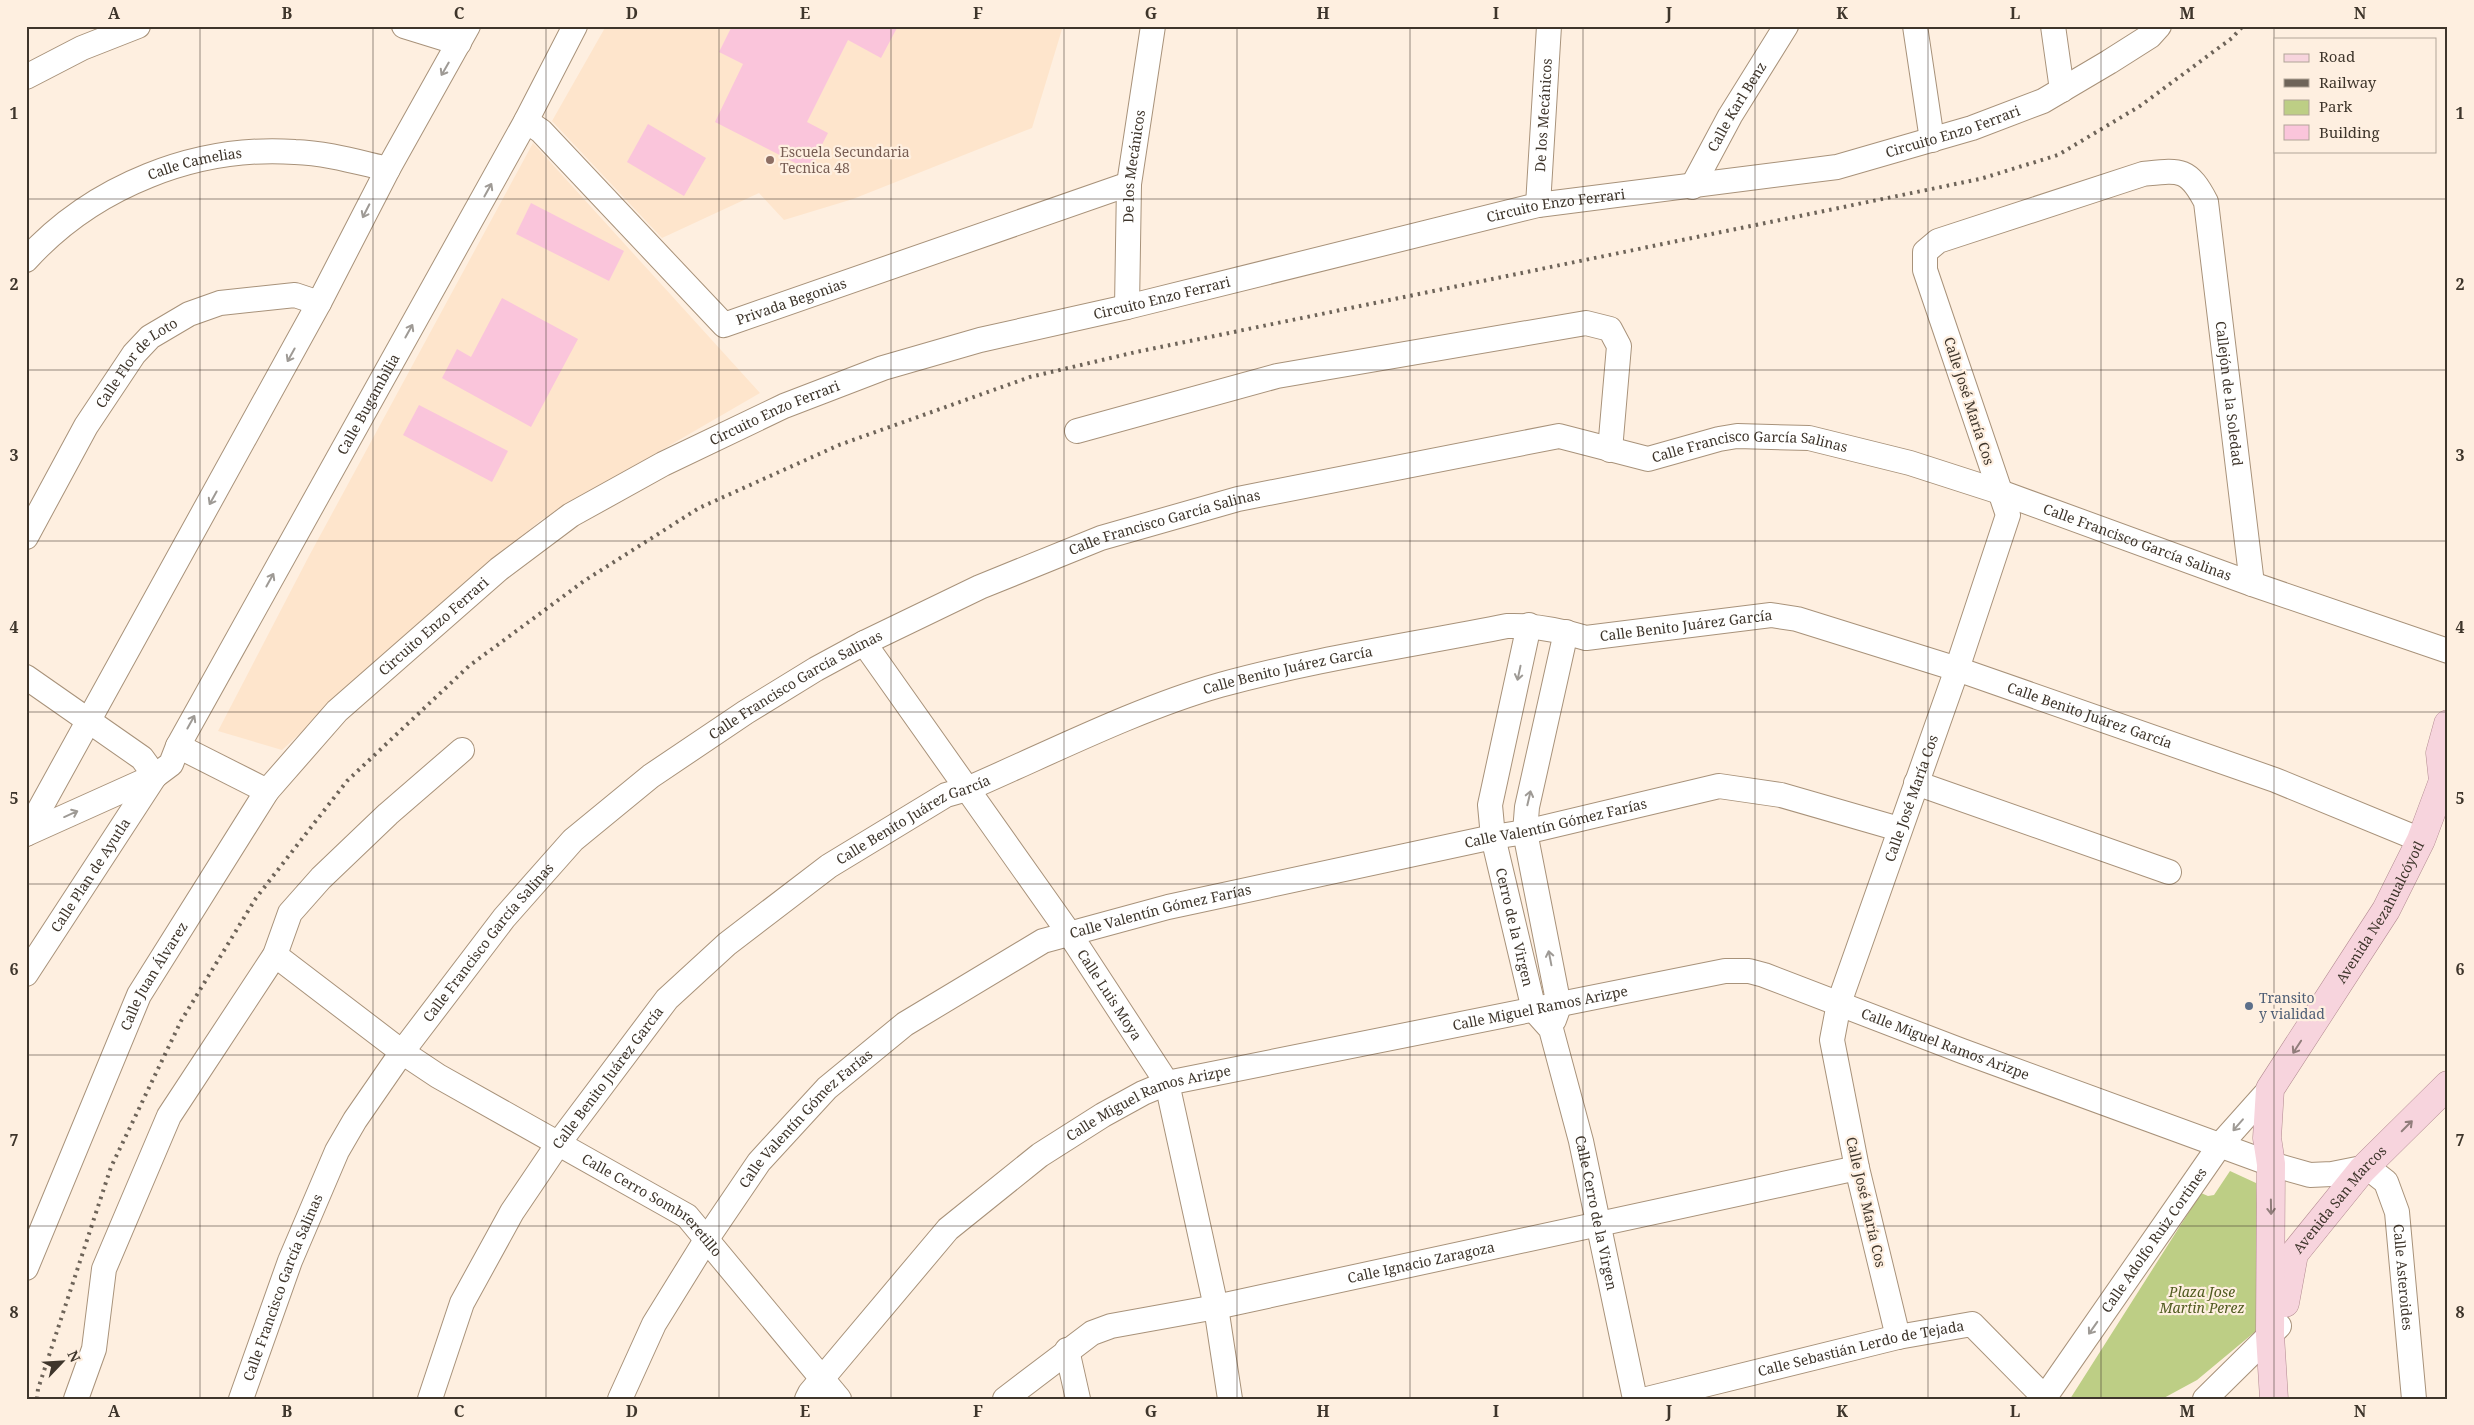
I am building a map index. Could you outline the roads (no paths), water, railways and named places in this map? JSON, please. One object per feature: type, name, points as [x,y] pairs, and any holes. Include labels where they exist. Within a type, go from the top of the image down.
[{"type":"main road","name":"Avenida Nezahualcóyotl","points":[[2270,1088],[2386,910],[2421,840],[2445,778],[2440,753],[2448,724]]},
{"type":"main road","name":"Avenida San Marcos","points":[[2274,1399],[2276,1329],[2294,1254],[2367,1167],[2448,1085]]},
{"type":"main road","points":[[2270,1088],[2267,1138],[2271,1164],[2276,1329]]},
{"type":"main road","name":"Avenida San Marcos","points":[[2276,1329],[2287,1399]]},
{"type":"street","points":[[26,77],[82,48],[138,26]]},
{"type":"street","points":[[26,834],[320,303],[388,169],[464,35],[404,26]]},
{"type":"street","name":"Calle Bugambilia","points":[[155,776],[170,764],[178,746],[526,122],[575,26]]},
{"type":"street","name":"De los Mecánicos","points":[[1127,307],[1129,184],[1153,26]]},
{"type":"street","name":"De los Mecánicos","points":[[1538,205],[1549,26]]},
{"type":"street","name":"Calle Karl Benz","points":[[1692,187],[1730,116],[1786,26]]},
{"type":"street","points":[[1915,26],[1932,140]]},
{"type":"street","points":[[2052,26],[2062,90]]},
{"type":"street","name":"Circuito Enzo Ferrari","points":[[267,791],[337,711],[498,568],[571,515],[663,464],[784,406],[883,368],[980,340],[1127,307],[1538,205],[1692,187],[1837,167],[1972,128],[2043,100],[2142,41],[2159,26]]},
{"type":"street","name":"Privada Begonias","points":[[526,122],[542,132],[724,325],[1129,184]]},
{"type":"street","name":"Calle Camelias","points":[[26,260],[70,220],[112,192],[147,176],[202,158],[267,151],[296,152],[321,154],[388,169]]},
{"type":"street","name":"Calle José María Cos","points":[[1898,1337],[1857,1168],[1832,1040],[1839,1003],[1899,829],[1957,670],[2008,515],[1925,270],[1925,252],[1938,241],[2143,174],[2176,170],[2196,183],[2206,202]]},
{"type":"street","name":"Callejón de la Soledad","points":[[2206,202],[2252,584]]},
{"type":"street","name":"Calle Flor de Loto","points":[[26,537],[86,426],[134,354],[150,338],[189,314],[220,303],[295,295],[320,303]]},
{"type":"street","points":[[1077,431],[1277,376],[1586,323],[1610,329],[1619,346],[1610,450]]},
{"type":"street","name":"Calle Francisco García Salinas","points":[[241,1399],[290,1261],[337,1151],[355,1120],[402,1052],[504,918],[573,840],[651,776],[746,712],[864,643],[980,587],[1101,538],[1238,499],[1559,436],[1648,459],[1719,439],[1737,436],[1809,438],[1910,463],[2000,492],[2252,584],[2448,652]]},
{"type":"street","name":"Calle Benito Juárez García","points":[[430,1399],[462,1303],[512,1212],[558,1144],[667,999],[727,944],[829,866],[946,795],[967,789],[1161,705],[1220,685],[1303,666],[1497,628],[1529,625],[1586,638],[1771,615],[1797,619],[1957,670],[2275,780],[2421,840]]},
{"type":"street","name":"Cerro de la Virgen","points":[[1529,625],[1490,805],[1493,837],[1534,1010],[1551,1029]]},
{"type":"street","name":"Cerro de la Virgen","points":[[1559,1006],[1525,832],[1527,807],[1566,632]]},
{"type":"street","name":"Calle Luis Moya","points":[[864,643],[1069,933],[1167,1083],[1216,1307],[1230,1399]]},
{"type":"street","points":[[26,677],[142,758],[155,776],[26,834]]},
{"type":"street","points":[[178,746],[267,791]]},
{"type":"street","points":[[76,1399],[94,1349],[104,1269],[169,1116],[275,955],[290,913],[321,878],[388,814],[462,750]]},
{"type":"street","name":"Calle Plan de Ayutla","points":[[26,974],[155,776]]},
{"type":"street","points":[[1916,783],[2169,872]]},
{"type":"street","name":"Calle Valentín Gómez Farías","points":[[620,1399],[654,1324],[706,1240],[758,1162],[827,1088],[904,1024],[1043,941],[1168,907],[1493,837],[1525,832],[1719,786],[1781,795],[1899,829]]},
{"type":"street","name":"Calle Juan Álvarez","points":[[26,1268],[139,995],[267,791]]},
{"type":"street","name":"Calle Cerro Sombreretillo","points":[[275,955],[402,1052],[438,1076],[687,1216],[839,1399]]},
{"type":"street","name":"Calle Miguel Ramos Arizpe","points":[[807,1399],[948,1229],[1040,1156],[1104,1115],[1143,1093],[1167,1083],[1559,1006],[1725,971],[1748,971],[1764,975],[1962,1051],[2271,1164],[2310,1174],[2332,1174],[2367,1167]]},
{"type":"street","points":[[1551,1029],[1559,1006]]},
{"type":"street","name":"Calle Cerro de la Virgen","points":[[1551,1029],[1581,1141],[1635,1399]]},
{"type":"street","name":"Calle Adolfo Ruiz Cortines","points":[[2046,1398],[2220,1145],[2270,1088]]},
{"type":"street","name":"Calle Asteroides","points":[[2367,1167],[2386,1182],[2397,1212],[2414,1399]]},
{"type":"street","name":"Calle Ignacio Zaragoza","points":[[1006,1399],[1092,1332],[1111,1326],[1216,1307],[1857,1168]]},
{"type":"street","name":"Calle Sebastián Lerdo de Tejada","points":[[1647,1399],[1898,1337],[1972,1324],[2046,1398]]},
{"type":"street","points":[[2205,1399],[2276,1329]]},
{"type":"street","points":[[1067,1350],[1078,1399]]},
{"type":"railway","points":[[37,1399],[38,1389],[111,1167],[181,1021],[256,898],[347,781],[469,666],[584,581],[699,508],[839,445],[1030,377],[1136,352],[1980,179],[2058,155],[2140,106],[2232,38],[2243,26]]},
{"type":"place","name":"Escuela Secundaria Tecnica 48","points":[[770,160]]},
{"type":"place","name":"Transito y vialidad","points":[[2249,1006]]},
{"type":"park label","name":"Plaza Jose Martin Perez","points":[[2202,1300]]}]
